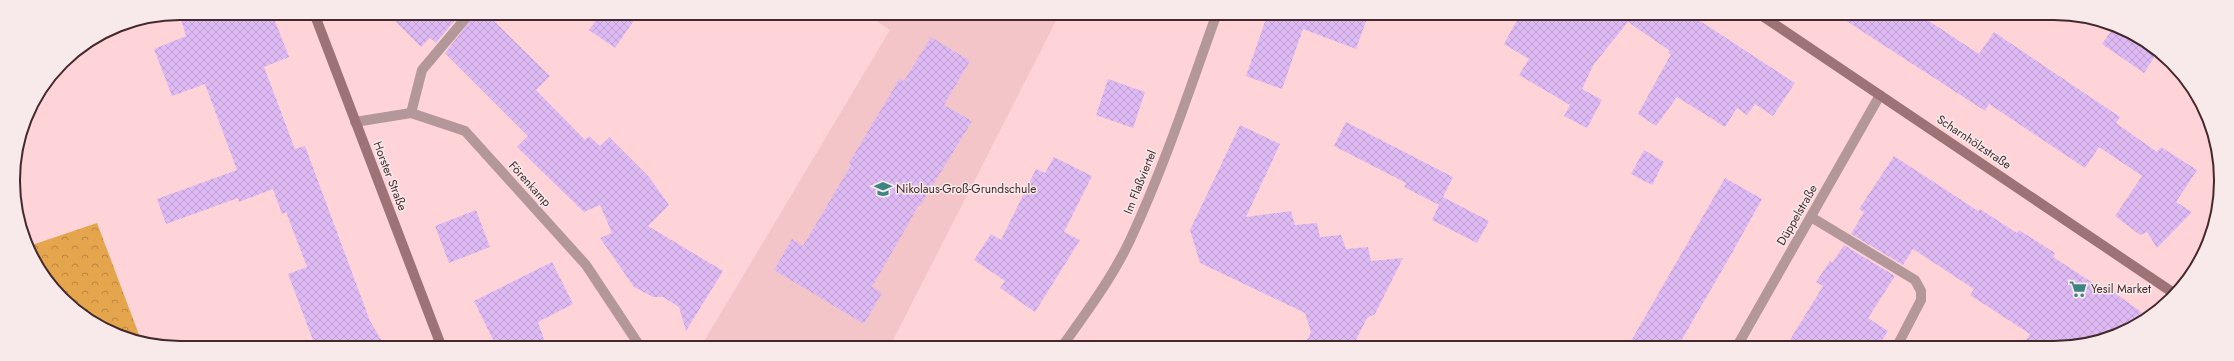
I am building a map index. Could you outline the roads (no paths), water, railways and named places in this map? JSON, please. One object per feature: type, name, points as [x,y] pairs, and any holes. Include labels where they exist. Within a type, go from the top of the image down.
[{"type":"main road","name":"Horster Straße","points":[[317,20],[439,341]]},
{"type":"main road","name":"Scharnhölzstraße","points":[[1768,20],[2170,291]]},
{"type":"street","points":[[411,113],[422,70],[464,20]]},
{"type":"street","name":"Im Flaßviertel","points":[[1066,341],[1097,297],[1131,239],[1157,177],[1214,20]]},
{"type":"street","name":"Düppelstraße","points":[[1740,341],[1880,95]]},
{"type":"street","name":"Förenkamp","points":[[355,122],[411,113],[465,131],[586,265],[635,341]]},
{"type":"street","points":[[1811,217],[1915,280],[1921,291],[1922,300],[1900,341]]},
{"type":"place","name":"Nikolaus-Groß-Grundschule","points":[[883,189]]},
{"type":"place","name":"Yesil Market","points":[[2078,289]]}]
